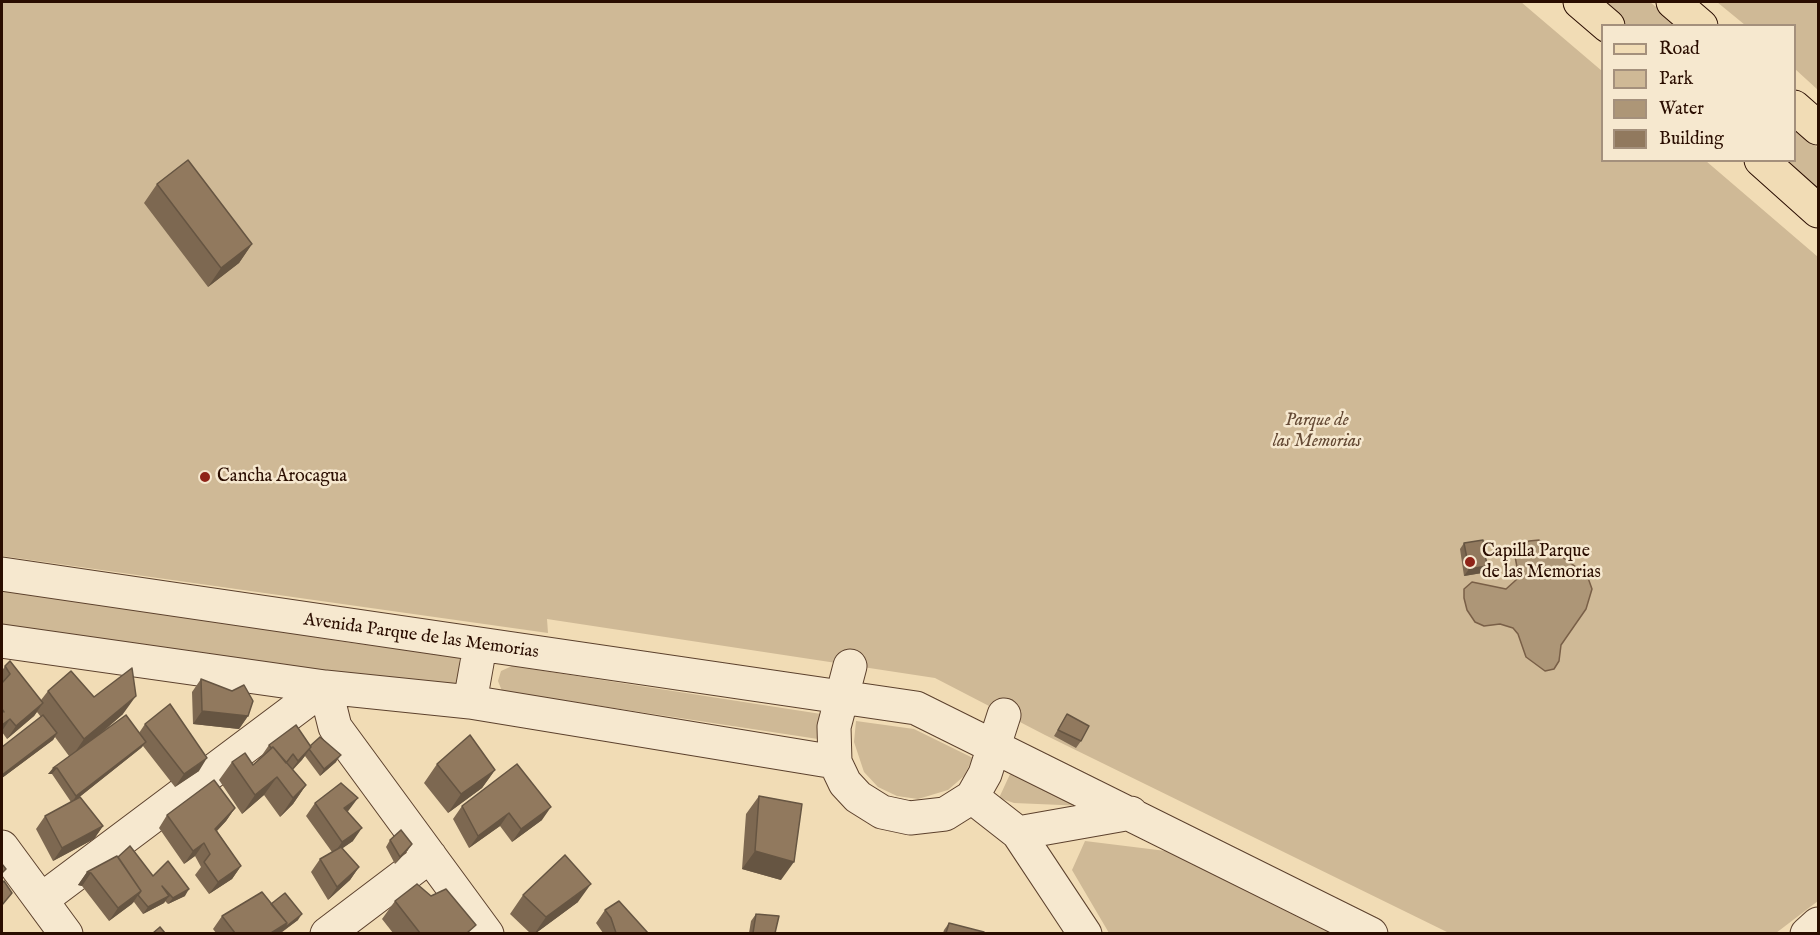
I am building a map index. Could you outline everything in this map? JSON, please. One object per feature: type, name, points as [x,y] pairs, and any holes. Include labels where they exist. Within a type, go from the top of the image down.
[{"type":"main road","points":[[1580,2],[1606,24]]},
{"type":"main road","points":[[1673,2],[1699,24]]},
{"type":"main road","points":[[1796,109],[1818,128]]},
{"type":"main road","points":[[1763,162],[1818,211]]},
{"type":"street","name":"Avenida Parque de las Memorias","points":[[2,574],[916,708],[1371,933]]},
{"type":"street","points":[[2,641],[325,687],[470,702],[835,762]]},
{"type":"street","points":[[470,702],[480,645]]},
{"type":"street","points":[[850,666],[834,727],[835,762],[845,783],[858,797],[882,812],[910,818],[945,814],[972,797],[985,774],[1004,714]]},
{"type":"street","points":[[325,687],[335,728],[487,933]]},
{"type":"street","points":[[41,900],[325,687]]},
{"type":"street","points":[[972,797],[1018,833],[1085,933]]},
{"type":"street","points":[[1018,833],[1131,813]]},
{"type":"street","points":[[2,847],[66,933]]},
{"type":"street","points":[[327,933],[430,856]]},
{"type":"street","points":[[1807,933],[1818,924]]},
{"type":"green space","name":"Parque de las Memorias","points":[[2,2],[1521,2],[1601,70],[1601,162],[1707,162],[1818,257],[1818,901],[1776,933],[1449,933],[1045,735],[935,678],[547,619],[548,633],[2,556]]},
{"type":"green space","points":[[1596,2],[1650,2],[1677,24],[1623,24]]},
{"type":"green space","points":[[1717,2],[1818,2],[1818,90],[1796,70],[1796,24],[1744,24]]},
{"type":"green space","points":[[1796,128],[1818,148],[1818,194],[1781,162],[1796,162]]},
{"type":"green space","points":[[2,587],[352,643],[460,656],[457,690],[2,628]]},
{"type":"green space","points":[[512,666],[821,714],[818,739],[502,691],[498,681],[501,671]]},
{"type":"green space","points":[[856,721],[914,729],[973,758],[964,776],[948,790],[918,799],[897,796],[878,787],[864,772],[854,742]]},
{"type":"green space","points":[[1011,772],[1085,806],[1014,803],[999,798]]},
{"type":"green space","points":[[1085,841],[1166,851],[1337,933],[1109,933],[1072,870]]},
{"type":"water","points":[[1539,540],[1587,575],[1592,589],[1586,609],[1561,645],[1559,661],[1554,669],[1545,671],[1526,657],[1518,634],[1513,628],[1500,624],[1484,626],[1475,622],[1467,610],[1464,598],[1464,589],[1472,582],[1506,589],[1516,580],[1518,573],[1515,556],[1517,548],[1529,541]]},
{"type":"building","points":[[188,160],[252,244],[221,268],[157,184]]},
{"type":"building","points":[[1483,540],[1487,566],[1469,569],[1464,543]]},
{"type":"building","points":[[10,661],[43,703],[16,726],[10,719],[2,725],[2,710],[4,712],[2,683],[10,674],[5,666]]},
{"type":"building","points":[[132,668],[136,696],[84,739],[48,691],[71,671],[94,697]]},
{"type":"building","points":[[201,679],[232,691],[244,685],[253,701],[248,716],[202,711]]},
{"type":"building","points":[[170,704],[207,758],[184,774],[145,724]]},
{"type":"building","points":[[1067,714],[1089,726],[1081,741],[1058,730]]},
{"type":"building","points":[[43,715],[57,733],[2,775],[2,747]]},
{"type":"building","points":[[126,715],[146,742],[76,796],[57,768],[53,768]]},
{"type":"building","points":[[296,725],[311,747],[298,761],[293,754],[286,763],[269,745]]},
{"type":"building","points":[[470,735],[495,770],[461,794],[437,764]]},
{"type":"building","points":[[320,737],[341,755],[324,769],[309,749]]},
{"type":"building","points":[[273,747],[306,785],[293,798],[277,777],[255,795],[232,762],[245,753],[253,765]]},
{"type":"building","points":[[517,764],[551,807],[521,829],[509,813],[478,836],[462,806]]},
{"type":"building","points":[[214,780],[235,808],[215,829],[241,866],[218,882],[204,862],[210,854],[204,843],[193,851],[167,815]]},
{"type":"building","points":[[341,783],[358,798],[344,808],[362,828],[342,842],[315,803]]},
{"type":"building","points":[[759,796],[802,804],[794,862],[755,851]]},
{"type":"building","points":[[80,797],[103,826],[62,848],[45,816]]},
{"type":"building","points":[[401,830],[412,844],[400,857],[390,840]]},
{"type":"building","points":[[130,846],[153,876],[168,861],[189,889],[173,898],[162,886],[169,896],[148,907],[138,895],[141,891],[118,857]]},
{"type":"building","points":[[341,847],[359,867],[337,887],[320,859]]},
{"type":"building","points":[[565,855],[591,884],[546,917],[523,895]]},
{"type":"building","points":[[117,856],[141,891],[118,908],[91,873],[87,872]]},
{"type":"building","points":[[4,881],[12,893],[2,905],[2,883]]},
{"type":"building","points":[[417,884],[431,896],[446,889],[476,925],[467,933],[420,933],[395,901]]},
{"type":"building","points":[[262,892],[287,923],[271,933],[235,933],[222,916]]},
{"type":"building","points":[[285,893],[302,914],[283,929],[287,923],[271,904]]},
{"type":"building","points":[[619,901],[648,933],[616,933],[611,918],[605,910]]},
{"type":"building","points":[[756,914],[779,916],[775,933],[753,933]]},
{"type":"building","points":[[949,923],[984,932],[946,933]]},
{"type":"building","points":[[160,927],[165,933],[153,933]]},
{"type":"place","name":"Cancha Arocagua","points":[[205,477]]},
{"type":"place","name":"Capilla Parque de las Memorias","points":[[1470,562]]}]
